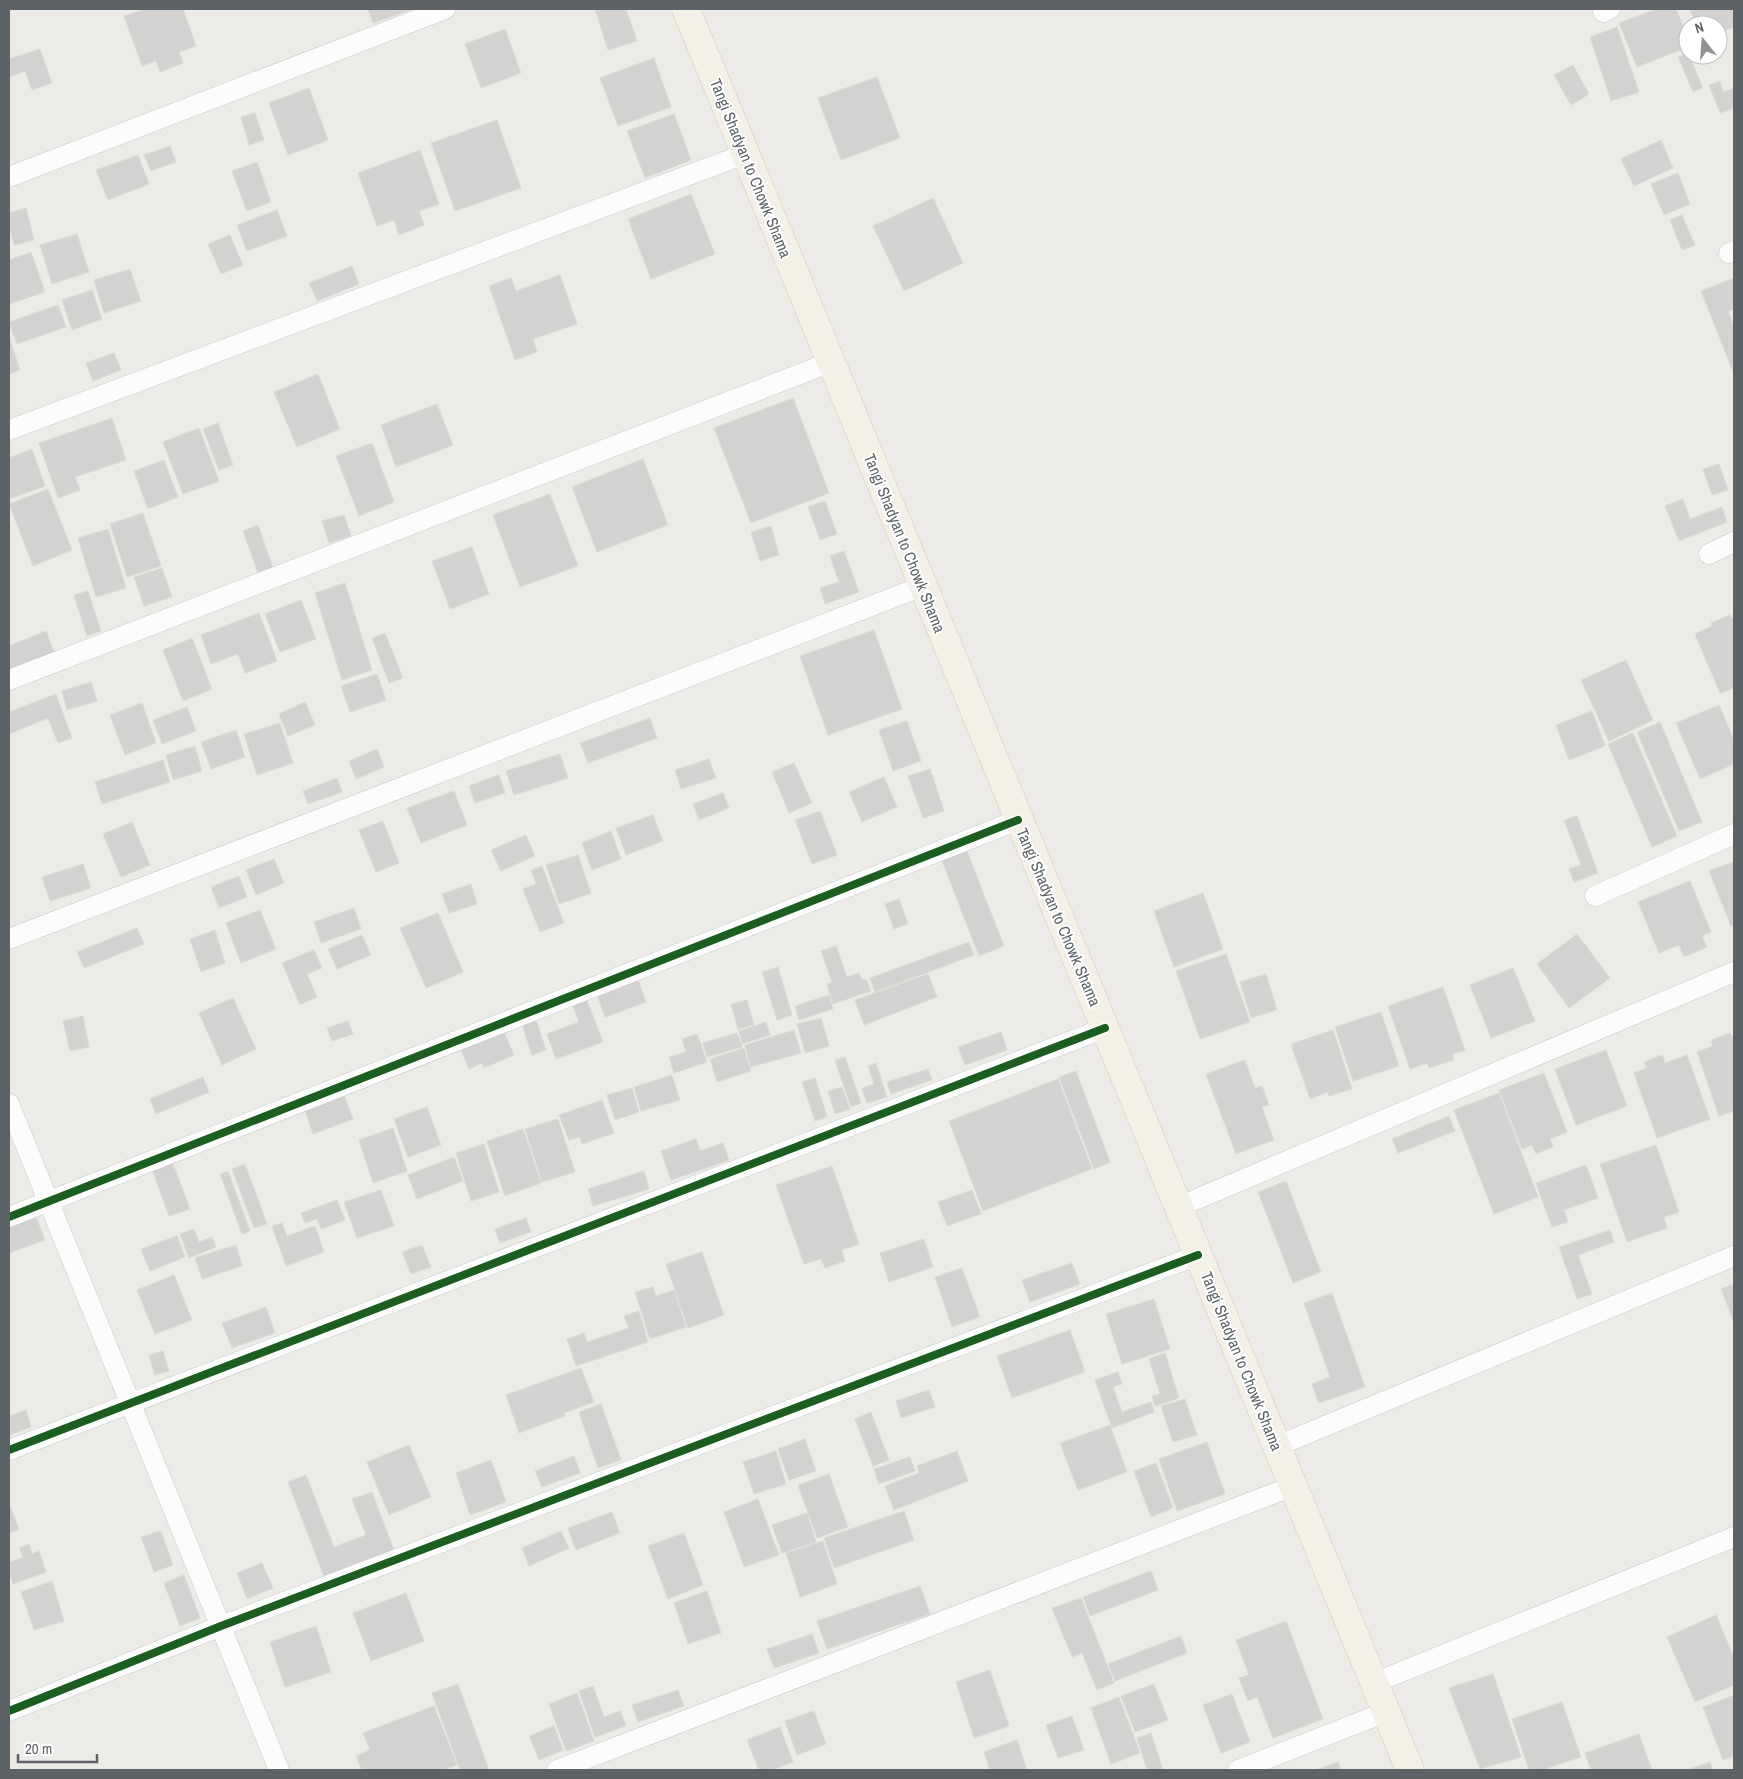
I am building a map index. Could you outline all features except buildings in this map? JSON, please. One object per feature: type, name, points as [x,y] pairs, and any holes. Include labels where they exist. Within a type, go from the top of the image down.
[{"type":"main road","name":"Tangi Shadyan to Chowk Shama","points":[[686,9],[1410,1770]]},
{"type":"street","points":[[9,178],[446,9]]},
{"type":"street","points":[[9,430],[745,154]]},
{"type":"street","points":[[9,680],[831,362]]},
{"type":"street","points":[[1709,554],[1734,542]]},
{"type":"street","points":[[9,939],[923,586]]},
{"type":"street","points":[[9,1217],[1018,820]]},
{"type":"street","points":[[1594,896],[1734,834]]},
{"type":"street","points":[[1178,1206],[1734,972]]},
{"type":"street","points":[[9,1450],[1105,1028]]},
{"type":"street","points":[[9,1104],[279,1770]]},
{"type":"street","points":[[9,1711],[222,1626],[1198,1255]]},
{"type":"street","points":[[1276,1446],[1734,1256]]},
{"type":"street","points":[[557,1770],[1293,1486]]},
{"type":"street","points":[[1374,1683],[1734,1537]]},
{"type":"street","points":[[1238,1770],[1386,1712]]},
{"type":"cycle path","points":[[9,1217],[1018,820]]},
{"type":"cycle path","points":[[9,1450],[1105,1028]]},
{"type":"cycle path","points":[[9,1711],[221,1626],[1198,1255]]}]
